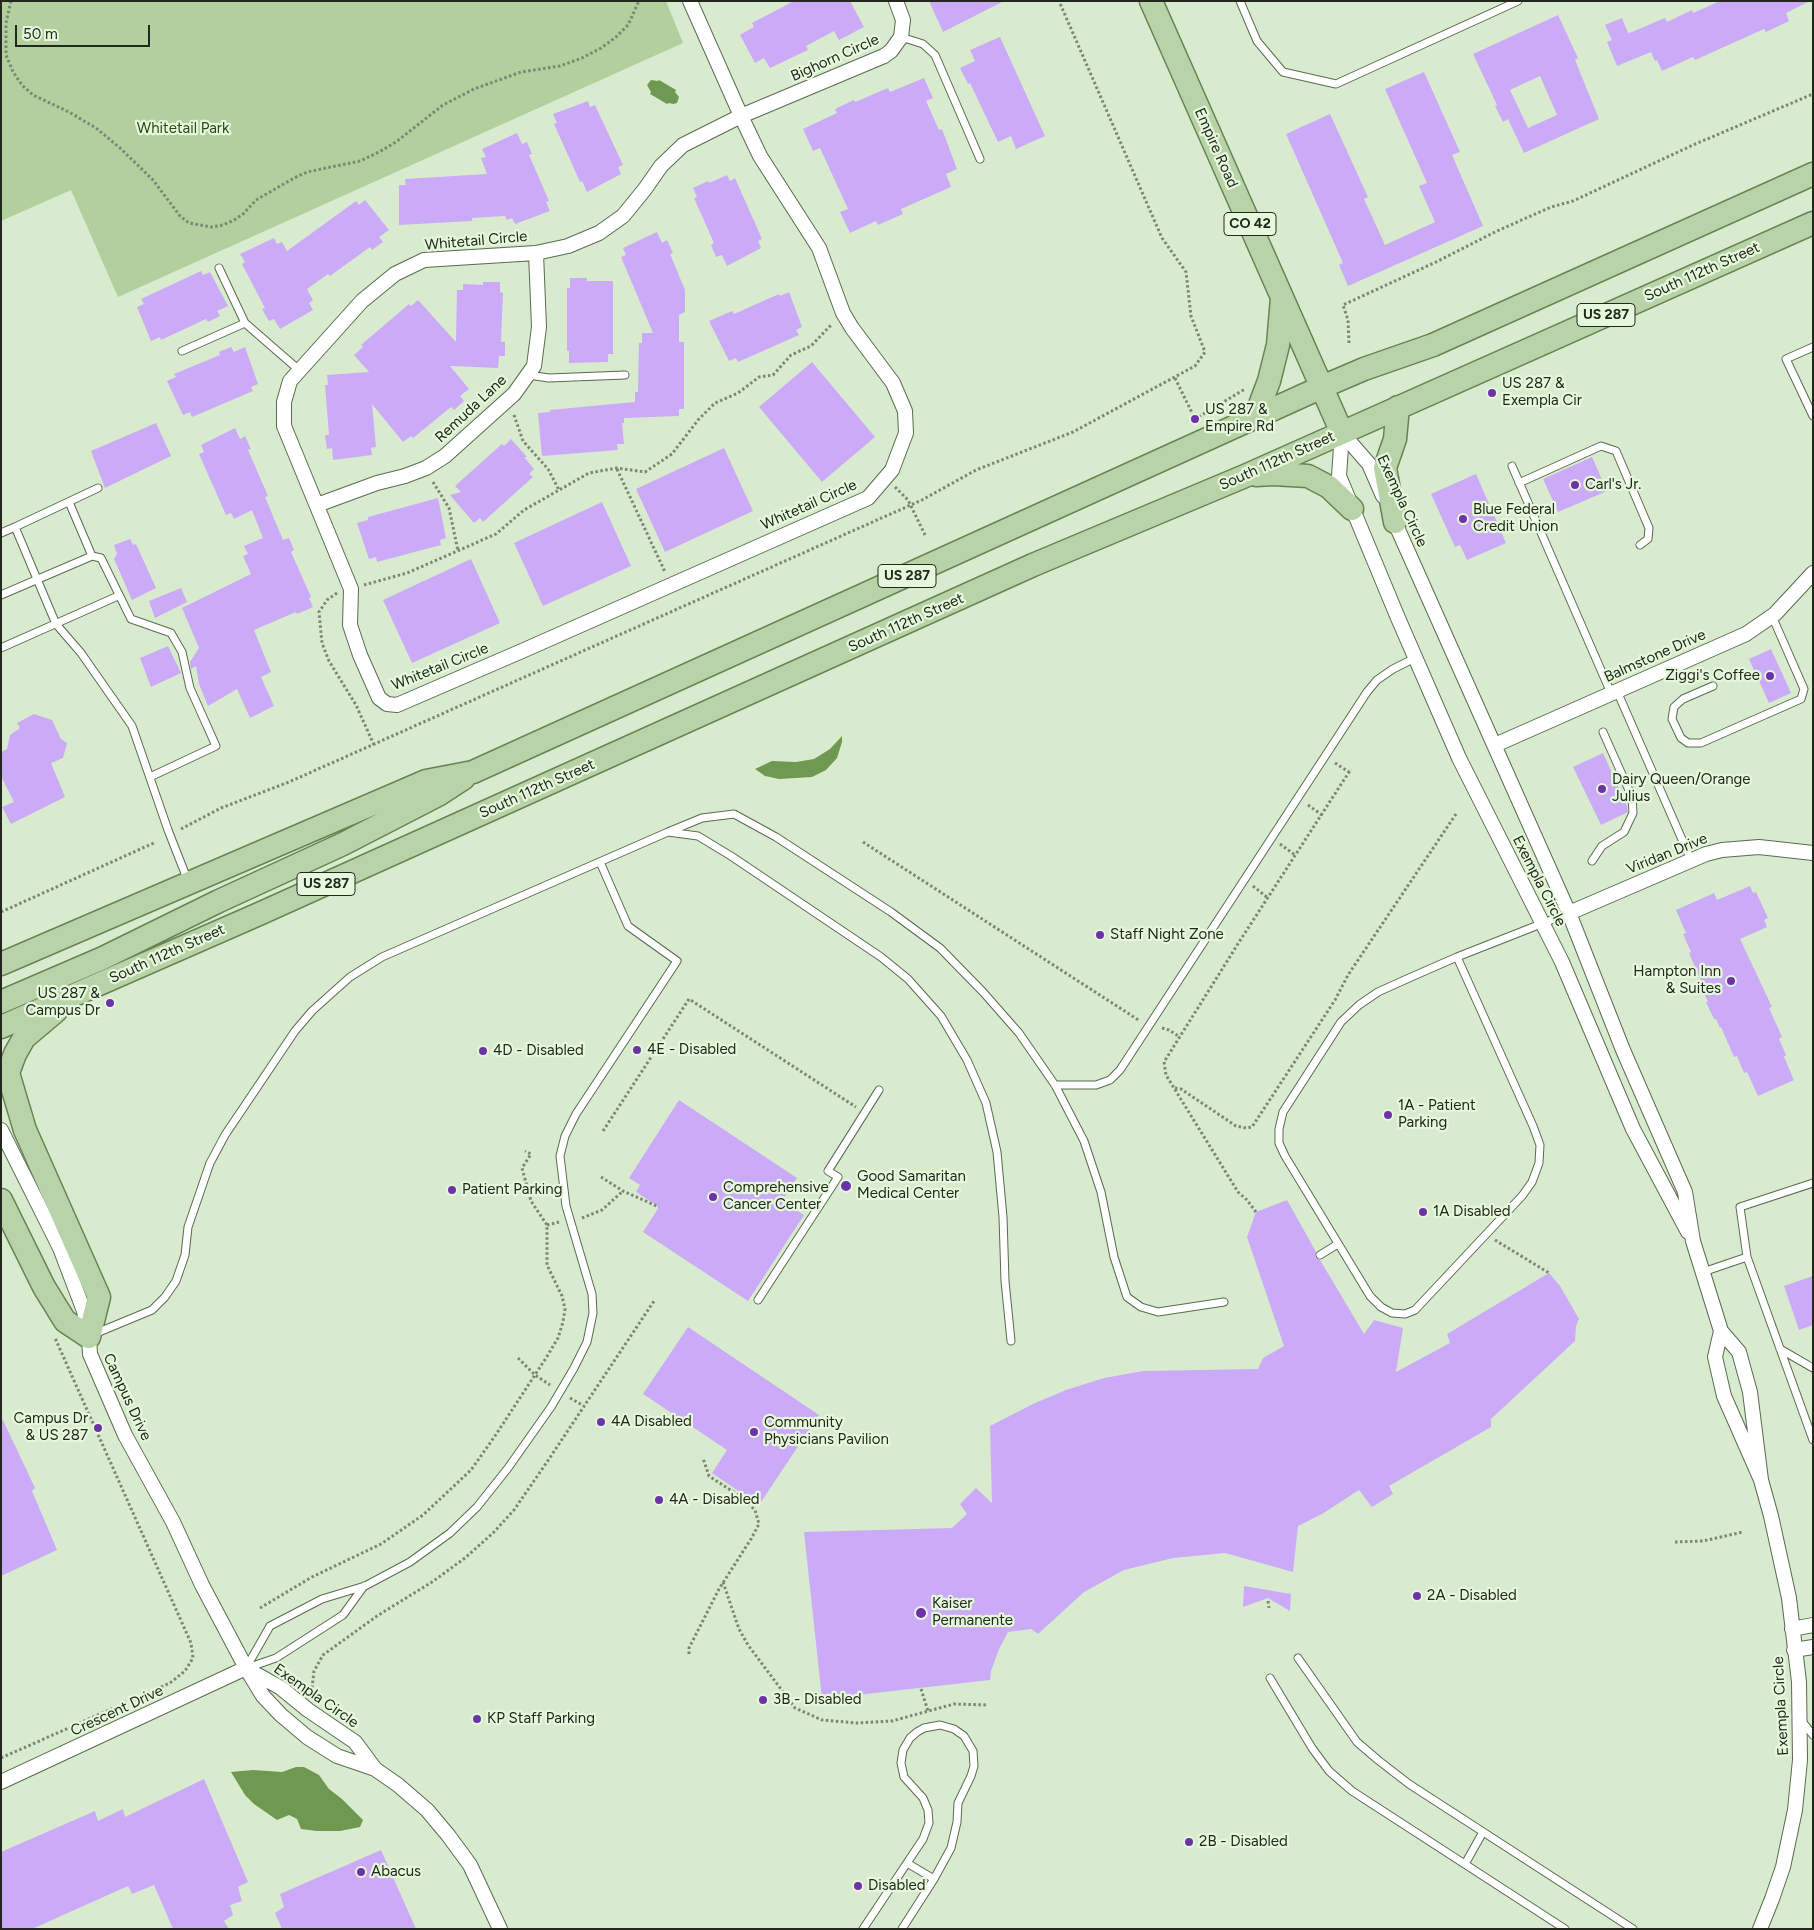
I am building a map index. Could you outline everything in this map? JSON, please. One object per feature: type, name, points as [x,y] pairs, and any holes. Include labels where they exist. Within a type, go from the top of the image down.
[{"type":"main road","name":"Empire Road","points":[[1151,1],[1342,433]]},
{"type":"main road","name":"US 287","points":[[1,964],[426,781],[473,772],[1322,387],[1364,369],[1433,345],[1813,174]]},
{"type":"main road","name":"South 112th Street","points":[[1,1027],[277,906],[1033,565],[1245,476],[1813,223]]},
{"type":"main road","points":[[1255,418],[1269,381],[1278,345],[1282,295]]},
{"type":"main road","points":[[1395,522],[1385,468],[1395,439],[1398,408]]},
{"type":"main road","points":[[1245,476],[1273,474],[1308,476],[1329,487],[1352,509]]},
{"type":"main road","points":[[1,1002],[103,958],[343,844],[438,795],[473,772]]},
{"type":"main road","points":[[1,1200],[44,1287],[65,1321],[89,1336],[99,1297],[25,1130],[8,1074],[11,1062],[24,1038],[77,993]]},
{"type":"street","name":"Whitetail Circle","points":[[690,1],[760,156],[819,248],[843,313],[893,383],[905,411],[906,434],[892,470],[868,498],[397,705],[387,704],[379,698],[360,655],[350,625],[351,589],[284,426],[284,402],[290,381],[362,301],[395,274],[424,260],[536,253],[568,246],[599,233],[623,216],[661,166],[682,145],[741,116]]},
{"type":"street","name":"Bighorn Circle","points":[[741,116],[884,56],[891,51],[901,37],[903,20],[896,1]]},
{"type":"street","name":"Remuda Lane","points":[[317,505],[377,482],[405,476],[426,468],[445,456],[514,394],[534,366],[540,327],[536,253]]},
{"type":"street","name":"Exempla Circle","points":[[1342,433],[1339,476],[1415,658],[1459,758],[1562,962],[1633,1129],[1693,1241]]},
{"type":"street","name":"Exempla Circle","points":[[1342,433],[1369,464],[1569,913],[1623,1050],[1685,1192],[1693,1241],[1721,1331],[1739,1352],[1750,1392],[1761,1480]]},
{"type":"street","name":"Balmstone Drive","points":[[1495,745],[1746,634],[1772,616],[1813,573]]},
{"type":"street","name":"Viridan Drive","points":[[1569,913],[1706,854],[1722,850],[1746,847],[1813,853]]},
{"type":"street","name":"Campus Drive","points":[[1,1130],[60,1248],[84,1311],[90,1354],[125,1435],[173,1522],[202,1585],[246,1668]]},
{"type":"street","name":"Exempla Circle","points":[[1721,1331],[1715,1357],[1724,1396],[1761,1480],[1787,1589],[1801,1720],[1799,1782],[1791,1834],[1772,1899],[1760,1929]]},
{"type":"street","points":[[1792,1629],[1813,1625]]},
{"type":"street","points":[[1794,1650],[1813,1647]]},
{"type":"street","name":"Exempla Circle","points":[[246,1668],[281,1688],[308,1710],[355,1742],[375,1769]]},
{"type":"street","name":"Exempla Circle","points":[[246,1668],[263,1696],[281,1715],[308,1737],[337,1756],[375,1769],[398,1785],[427,1810],[448,1834],[470,1865],[500,1929]]},
{"type":"street","name":"Crescent Drive","points":[[1,1782],[246,1668]]},
{"type":"lane","points":[[1240,1],[1258,41],[1283,72],[1336,84],[1518,1]]},
{"type":"lane","points":[[901,37],[924,44],[935,55],[980,158]]},
{"type":"lane","points":[[219,268],[245,323],[299,370]]},
{"type":"lane","points":[[182,351],[245,323]]},
{"type":"lane","points":[[1813,348],[1786,359],[1813,416]]},
{"type":"lane","points":[[528,375],[549,378],[625,375]]},
{"type":"lane","points":[[1519,483],[1601,446],[1616,451],[1649,528],[1648,539],[1640,545]]},
{"type":"lane","points":[[1512,466],[1692,860]]},
{"type":"lane","points":[[1,533],[98,488]]},
{"type":"lane","points":[[69,502],[92,556]]},
{"type":"lane","points":[[15,527],[56,623],[81,653],[132,726],[168,830],[189,883]]},
{"type":"lane","points":[[1,595],[92,556],[101,558],[118,596],[131,619],[171,633],[182,652],[190,688],[216,746],[150,777]]},
{"type":"lane","points":[[1,648],[118,596]]},
{"type":"lane","points":[[1713,686],[1683,699],[1674,707],[1672,719],[1681,738],[1688,744],[1701,744],[1801,699],[1804,689],[1772,616]]},
{"type":"lane","points":[[1055,1085],[1096,1085],[1110,1080],[1120,1070],[1367,692],[1377,680],[1393,669],[1415,658]]},
{"type":"lane","points":[[1592,861],[1602,846],[1624,832],[1633,813],[1632,797],[1603,732]]},
{"type":"lane","points":[[89,1336],[152,1310],[165,1297],[176,1281],[185,1254],[188,1227],[210,1163],[225,1135],[295,1031],[319,1005],[350,977],[382,957],[668,832],[702,818],[734,814],[776,837],[890,912],[940,948],[983,992],[1019,1033],[1055,1085],[1084,1141],[1098,1183],[1114,1257],[1127,1297],[1141,1307],[1158,1312],[1224,1302]]},
{"type":"lane","points":[[668,832],[698,836],[874,952],[908,979],[941,1016],[967,1060],[986,1103],[998,1152],[1010,1340]]},
{"type":"lane","points":[[246,1668],[270,1626],[322,1599],[365,1586],[410,1562],[450,1533],[477,1507],[508,1468],[551,1407],[587,1342],[593,1313],[592,1294],[570,1220],[562,1176],[560,1156],[564,1136],[576,1114],[678,960],[628,926],[600,862]]},
{"type":"lane","points":[[1457,957],[1533,1126],[1540,1145],[1539,1163],[1532,1182],[1522,1196],[1415,1310],[1405,1314],[1392,1313],[1381,1307],[1370,1296],[1285,1156],[1279,1143],[1279,1129],[1283,1112],[1341,1022],[1359,1004],[1378,992],[1457,957],[1569,913]]},
{"type":"lane","points":[[758,1300],[838,1177],[828,1170],[879,1090]]},
{"type":"lane","points":[[1813,1183],[1740,1207],[1747,1257],[1813,1439]]},
{"type":"lane","points":[[1320,1255],[1338,1244]]},
{"type":"lane","points":[[1703,1272],[1747,1257]]},
{"type":"lane","points":[[1780,1349],[1813,1368]]},
{"type":"lane","points":[[246,1668],[276,1658],[344,1615],[365,1586]]},
{"type":"lane","points":[[1298,1658],[1356,1742],[1409,1784],[1633,1929]]},
{"type":"lane","points":[[1270,1678],[1312,1748],[1329,1771],[1352,1791],[1566,1929]]},
{"type":"lane","points":[[1801,1720],[1813,1735]]},
{"type":"lane","points":[[863,1929],[923,1839],[929,1823],[928,1810],[922,1798],[904,1777],[902,1756],[906,1743],[924,1728],[940,1725],[954,1729],[964,1736],[969,1744],[974,1758],[971,1776],[958,1803],[957,1822],[951,1848],[902,1929]]},
{"type":"lane","points":[[1465,1864],[1482,1832]]},
{"type":"lane","points":[[907,1863],[934,1879]]},
{"type":"path","points":[[11,1],[6,23],[6,55],[13,72],[22,85],[33,94],[96,128],[154,180],[180,216],[189,223],[211,227],[223,225],[234,220],[243,214],[256,200],[307,172],[360,161],[378,152],[396,142],[443,105],[474,89],[521,72],[560,66],[594,52],[628,26],[639,1]]},
{"type":"path","points":[[180,830],[220,808],[289,782],[374,745],[910,506],[976,470],[1073,432],[1196,366],[1205,352],[1191,316],[1186,272],[1162,238],[1059,1]]},
{"type":"path","points":[[1349,343],[1348,320],[1343,305],[1436,262],[1497,231],[1551,207],[1573,201],[1692,145],[1813,94]]},
{"type":"path","points":[[374,745],[356,706],[329,661],[322,643],[319,612],[327,600],[336,593],[407,573],[496,534],[524,510],[589,473],[616,468],[645,472],[672,454],[698,420],[715,403],[738,393],[759,377],[773,375],[791,355],[811,346],[843,313]]},
{"type":"path","points":[[1175,378],[1195,419],[1248,387]]},
{"type":"path","points":[[505,402],[514,415],[523,441],[548,469],[559,490]]},
{"type":"path","points":[[426,468],[449,508],[458,551]]},
{"type":"path","points":[[616,468],[639,520],[672,585],[679,608]]},
{"type":"path","points":[[886,477],[908,500],[924,535]]},
{"type":"path","points":[[1256,1212],[1238,1192],[1166,1075],[1164,1062],[1351,769]]},
{"type":"path","points":[[1175,1088],[1181,1089],[1236,1126],[1252,1127],[1335,1000],[1348,975],[1456,814]]},
{"type":"path","points":[[1271,838],[1295,855]]},
{"type":"path","points":[[1,912],[156,842]]},
{"type":"path","points":[[863,842],[1126,1012],[1150,1026],[1169,1030],[1180,1038]]},
{"type":"path","points":[[1244,880],[1268,898]]},
{"type":"path","points":[[603,1132],[689,999],[864,1112]]},
{"type":"path","points":[[260,1608],[293,1587],[359,1556],[408,1527],[459,1482],[482,1456],[558,1338],[565,1309],[562,1296],[547,1265],[547,1225],[531,1201],[522,1168],[531,1154],[525,1151]]},
{"type":"path","points":[[601,1178],[623,1191],[659,1207]]},
{"type":"path","points":[[547,1225],[588,1216],[602,1210],[623,1191]]},
{"type":"path","points":[[1486,1235],[1549,1272]]},
{"type":"path","points":[[312,1688],[314,1671],[323,1655],[377,1616],[432,1582],[493,1534],[514,1510],[654,1301]]},
{"type":"path","points":[[1,1758],[170,1683],[186,1671],[193,1658],[191,1644],[52,1333]]},
{"type":"path","points":[[689,1654],[689,1648],[723,1582],[751,1539],[758,1524],[755,1510],[741,1497],[709,1476],[703,1458]]},
{"type":"path","points":[[1675,1542],[1702,1541],[1743,1532]]},
{"type":"path","points":[[723,1582],[748,1646],[795,1708],[822,1720],[857,1723],[892,1720],[954,1704],[988,1705]]},
{"type":"path","points":[[1268,1601],[1269,1608]]},
{"type":"path","points":[[921,1689],[933,1726]]},
{"type":"green space","name":"Whitetail Park","points":[[1,1],[666,1],[683,43],[118,297],[71,190],[1,221]]},
{"type":"shaded area","points":[[651,80],[659,80],[676,90],[675,92],[679,97],[677,103],[667,104],[650,94],[651,92],[647,85]]},
{"type":"shaded area","points":[[842,736],[837,758],[826,770],[812,777],[779,779],[765,776],[755,769],[772,761],[796,762],[814,759],[830,749]]},
{"type":"shaded area","points":[[296,1767],[304,1767],[319,1775],[329,1789],[363,1820],[360,1827],[340,1831],[317,1831],[301,1829],[297,1819],[289,1815],[277,1820],[254,1804],[245,1795],[231,1772],[253,1770],[282,1772]]},
{"type":"building","points":[[794,1],[850,1],[864,27],[839,40],[834,31],[806,46],[808,50],[770,68],[764,58],[755,63],[740,35],[754,27],[752,23]]},
{"type":"building","points":[[929,1],[1004,1],[943,32]]},
{"type":"building","points":[[1720,1],[1810,1],[1786,13],[1789,21],[1766,32],[1764,29],[1695,60],[1693,57],[1662,71],[1651,52],[1617,66],[1607,42],[1612,40],[1605,25],[1622,18],[1628,33],[1665,18],[1667,22],[1692,10],[1693,13]]},
{"type":"building","points":[[1558,15],[1578,58],[1575,60],[1599,119],[1524,153],[1508,119],[1503,122],[1473,54]],"holes":[[[1540,76],[1557,115],[1528,128],[1510,90]]]},
{"type":"building","points":[[1000,37],[1045,136],[1016,149],[1011,136],[998,142],[970,83],[968,84],[960,68],[975,61],[970,50]]},
{"type":"building","points":[[1424,72],[1460,152],[1452,155],[1483,226],[1348,286],[1339,265],[1343,263],[1286,134],[1330,114],[1368,197],[1364,199],[1385,245],[1435,222],[1419,186],[1427,183],[1385,89]]},
{"type":"building","points":[[924,78],[933,98],[926,101],[939,130],[942,129],[957,169],[946,174],[951,187],[901,209],[903,214],[878,225],[876,221],[850,233],[840,212],[848,209],[820,148],[813,151],[803,129],[837,113],[835,109],[854,100],[855,102],[888,88],[890,92]]},
{"type":"building","points":[[588,101],[590,107],[595,105],[623,165],[618,167],[621,174],[587,192],[582,181],[580,182],[554,124],[557,123],[553,114]]},
{"type":"building","points":[[517,133],[522,144],[527,142],[532,154],[529,155],[549,201],[546,202],[550,211],[515,224],[512,218],[507,220],[505,216],[472,218],[472,221],[399,225],[399,185],[406,185],[405,179],[487,174],[481,158],[486,157],[482,149]]},
{"type":"building","points":[[727,175],[730,181],[735,178],[762,239],[758,241],[761,248],[727,266],[722,255],[716,257],[711,245],[714,243],[694,198],[697,197],[693,188]]},
{"type":"building","points":[[365,200],[389,230],[379,237],[383,242],[372,250],[370,247],[330,276],[328,274],[307,289],[313,300],[309,303],[313,310],[280,329],[274,319],[269,321],[262,309],[265,308],[242,264],[245,262],[240,254],[274,238],[277,244],[282,242],[287,251],[356,201],[359,205]]},
{"type":"building","points":[[657,232],[662,243],[667,240],[673,253],[670,254],[685,290],[685,312],[679,315],[679,342],[684,342],[684,409],[679,409],[679,416],[624,418],[624,423],[622,423],[624,444],[617,444],[618,450],[542,456],[538,413],[550,412],[550,410],[635,402],[635,392],[638,392],[639,343],[642,343],[642,333],[653,333],[621,257],[626,255],[623,248]]},
{"type":"building","points":[[201,271],[203,275],[210,272],[228,306],[217,311],[220,316],[208,322],[206,319],[161,340],[160,337],[151,341],[137,307],[144,304],[141,299]]},
{"type":"building","points":[[570,278],[587,278],[587,281],[613,281],[613,354],[608,354],[608,362],[569,363],[569,351],[567,351],[567,288],[570,288]]},
{"type":"building","points":[[483,282],[500,282],[500,292],[503,293],[501,342],[505,342],[505,356],[499,356],[498,368],[450,366],[469,389],[460,396],[464,401],[454,410],[451,407],[413,438],[411,436],[403,442],[372,404],[376,447],[371,448],[372,455],[333,460],[332,448],[327,449],[325,435],[329,435],[325,385],[328,385],[327,375],[369,372],[354,355],[363,347],[361,345],[409,304],[411,306],[418,300],[456,342],[457,290],[463,290],[463,284],[483,285]]},
{"type":"building","points":[[789,292],[802,327],[796,330],[799,335],[738,362],[736,358],[729,361],[709,321],[732,311],[734,314],[779,294],[780,296]]},
{"type":"building","points":[[231,347],[234,352],[245,347],[258,384],[251,387],[253,391],[192,417],[190,412],[183,415],[167,381],[176,377],[174,374],[220,355],[219,352]]},
{"type":"building","points":[[812,362],[875,437],[822,482],[759,407]]},
{"type":"building","points":[[156,423],[171,456],[105,488],[91,451]]},
{"type":"building","points":[[235,428],[240,439],[245,436],[251,449],[248,450],[268,496],[265,497],[283,540],[289,538],[294,550],[291,552],[311,597],[309,598],[313,607],[297,614],[296,612],[254,630],[271,672],[261,677],[274,706],[250,718],[237,689],[208,706],[199,684],[196,666],[191,669],[190,662],[199,648],[182,608],[251,574],[243,556],[248,554],[244,546],[263,538],[252,510],[234,519],[231,513],[226,515],[199,454],[204,452],[201,445]]},
{"type":"building","points":[[511,439],[527,457],[524,457],[534,469],[529,474],[533,477],[483,522],[480,518],[474,523],[450,495],[461,492],[455,486],[502,444],[504,446]]},
{"type":"building","points":[[724,448],[753,511],[665,552],[636,489]]},
{"type":"building","name":"Carl's Jr.","points":[[1592,457],[1607,491],[1558,512],[1543,479]]},
{"type":"building","points":[[1476,474],[1506,543],[1467,560],[1460,545],[1455,547],[1431,494]]},
{"type":"building","points":[[438,498],[446,538],[440,540],[441,545],[377,562],[376,557],[369,559],[357,523],[368,520],[368,517]]},
{"type":"building","points":[[602,502],[631,566],[543,606],[514,543]]},
{"type":"building","points":[[130,539],[133,545],[136,544],[156,588],[132,600],[114,559],[117,554],[114,545]]},
{"type":"building","points":[[471,559],[500,623],[412,663],[383,600]]},
{"type":"building","points":[[181,588],[187,602],[155,618],[149,601]]},
{"type":"building","points":[[168,646],[181,673],[151,687],[140,658]]},
{"type":"building","name":"Ziggi's Coffee","points":[[1771,649],[1791,693],[1769,703],[1749,659]]},
{"type":"building","points":[[34,714],[52,720],[61,739],[67,743],[63,758],[51,763],[65,797],[11,824],[2,807],[14,802],[1,776],[1,752],[7,749],[10,735],[20,728],[17,723]]},
{"type":"building","name":"Dairy Queen/Orange Julius","points":[[1603,753],[1628,812],[1601,825],[1573,767]]},
{"type":"building","name":"Hampton Inn & Suites","points":[[1750,886],[1753,893],[1756,892],[1768,918],[1764,920],[1767,927],[1740,939],[1772,1007],[1769,1008],[1782,1037],[1779,1039],[1786,1055],[1784,1057],[1794,1080],[1758,1096],[1747,1072],[1744,1073],[1737,1056],[1734,1057],[1721,1027],[1716,1019],[1714,1019],[1706,1002],[1708,1002],[1704,993],[1706,992],[1689,953],[1691,952],[1683,934],[1686,933],[1676,910],[1714,893],[1717,900]]},
{"type":"building","name":"Comprehensive Cancer Center","points":[[679,1100],[797,1178],[782,1201],[804,1215],[748,1301],[643,1232],[659,1207],[636,1192],[640,1185],[629,1178]]},
{"type":"building","points":[[1287,1200],[1316,1252],[1315,1257],[1320,1260],[1364,1334],[1374,1320],[1403,1328],[1396,1372],[1450,1343],[1447,1334],[1549,1273],[1560,1286],[1579,1319],[1576,1326],[1575,1341],[1491,1419],[1491,1427],[1389,1486],[1393,1494],[1372,1507],[1359,1490],[1322,1514],[1298,1526],[1293,1572],[1225,1553],[1173,1558],[1124,1570],[1084,1592],[1038,1634],[1031,1629],[1008,1632],[999,1649],[991,1671],[990,1680],[822,1699],[804,1532],[952,1528],[967,1514],[960,1504],[976,1488],[992,1503],[990,1426],[1035,1403],[1066,1390],[1104,1378],[1143,1371],[1258,1369],[1263,1358],[1284,1346],[1247,1237],[1256,1212]]},
{"type":"building","points":[[1813,1276],[1813,1325],[1799,1330],[1784,1286]]},
{"type":"building","name":"Community Physicians Pavilion","points":[[688,1327],[819,1415],[759,1505],[712,1473],[727,1450],[643,1394]]},
{"type":"building","points":[[1,1416],[35,1488],[32,1491],[57,1550],[1,1576]]},
{"type":"building","points":[[1244,1586],[1291,1594],[1290,1611],[1268,1598],[1243,1607]]},
{"type":"building","points":[[204,1779],[248,1882],[238,1887],[242,1901],[230,1905],[233,1915],[224,1921],[229,1929],[173,1929],[154,1885],[132,1894],[128,1886],[32,1929],[1,1929],[1,1852],[95,1811],[98,1821],[123,1809],[125,1817]]},
{"type":"building","name":"Abacus","points":[[381,1850],[416,1929],[282,1929],[275,1913],[284,1907],[280,1894]]},
{"type":"place","name":"US 287 & Exempla Cir","points":[[1492,393]]},
{"type":"place","name":"US 287 & Empire Rd","points":[[1195,419]]},
{"type":"place","name":"Carl's Jr.","points":[[1575,485]]},
{"type":"place","name":"Blue Federal Credit Union","points":[[1463,519]]},
{"type":"place","name":"Ziggi's Coffee","points":[[1770,676]]},
{"type":"place","name":"Dairy Queen/Orange Julius","points":[[1602,789]]},
{"type":"place","name":"Staff Night Zone","points":[[1100,935]]},
{"type":"place","name":"Hampton Inn & Suites","points":[[1731,981]]},
{"type":"place","name":"US 287 & Campus Dr","points":[[110,1003]]},
{"type":"place","name":"4E - Disabled","points":[[637,1050]]},
{"type":"place","name":"4D - Disabled","points":[[483,1051]]},
{"type":"place","name":"1A - Patient Parking","points":[[1388,1115]]},
{"type":"place","name":"Good Samaritan Medical Center","points":[[846,1186]]},
{"type":"place","name":"Patient Parking","points":[[452,1190]]},
{"type":"place","name":"Comprehensive Cancer Center","points":[[713,1197]]},
{"type":"place","name":"1A Disabled","points":[[1423,1212]]},
{"type":"place","name":"4A Disabled","points":[[601,1422]]},
{"type":"place","name":"Campus Dr & US 287","points":[[98,1428]]},
{"type":"place","name":"Community Physicians Pavilion","points":[[754,1432]]},
{"type":"place","name":"4A - Disabled","points":[[659,1500]]},
{"type":"place","name":"2A - Disabled","points":[[1417,1596]]},
{"type":"place","name":"Kaiser Permanente","points":[[921,1613]]},
{"type":"place","name":"3B - Disabled","points":[[763,1700]]},
{"type":"place","name":"KP Staff Parking","points":[[477,1719]]},
{"type":"place","name":"2B - Disabled","points":[[1189,1842]]},
{"type":"place","name":"Abacus","points":[[361,1872]]},
{"type":"place","name":"Disabled","points":[[858,1886]]}]
